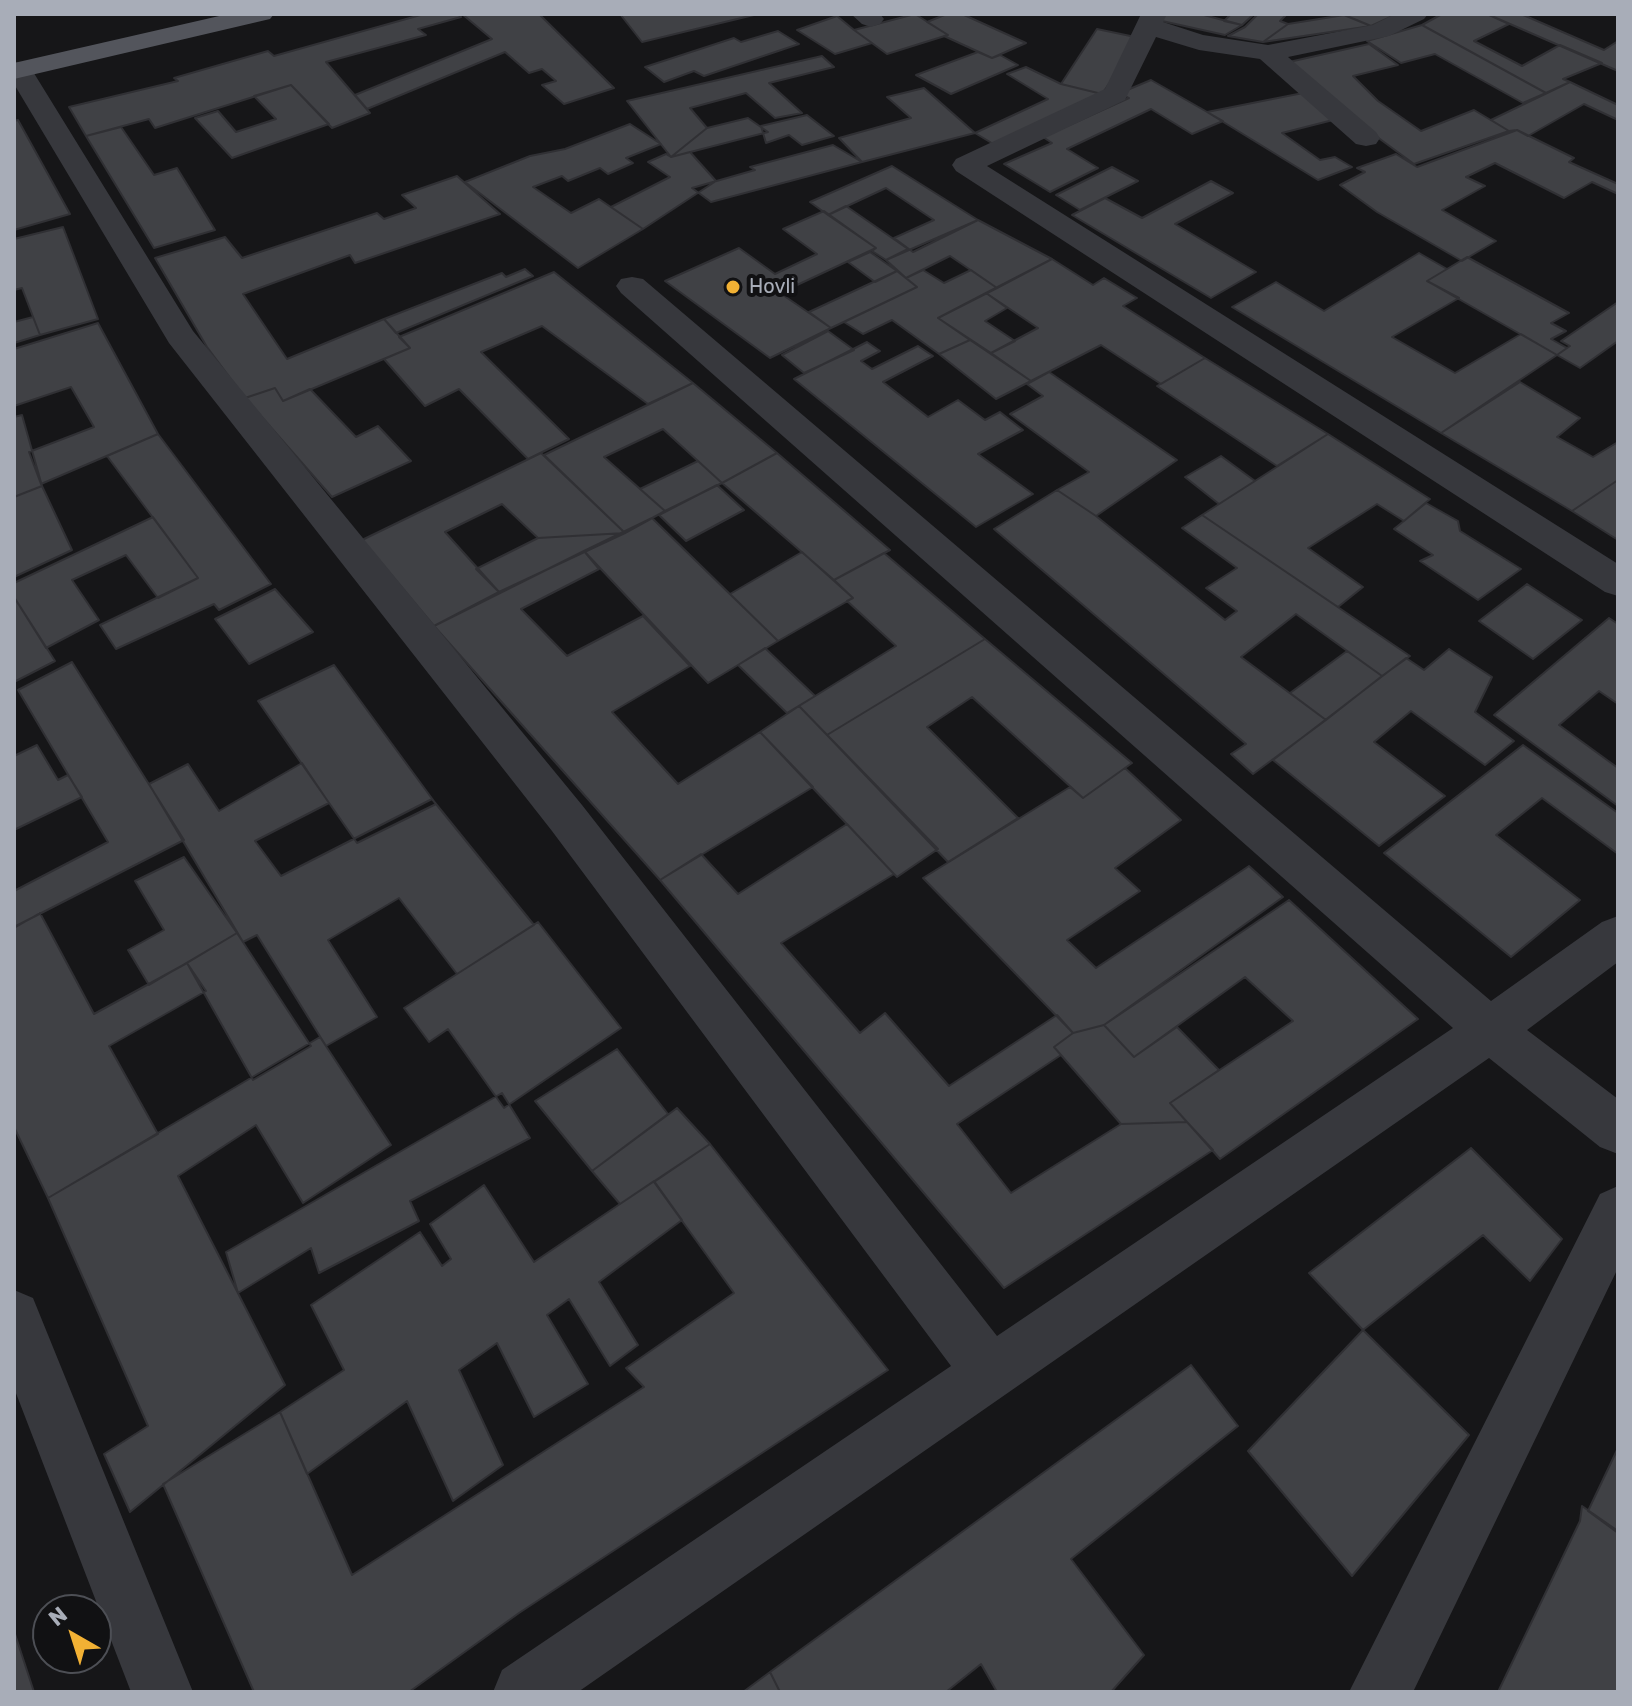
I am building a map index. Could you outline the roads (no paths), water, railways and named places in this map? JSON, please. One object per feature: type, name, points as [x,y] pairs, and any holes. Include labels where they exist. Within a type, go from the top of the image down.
[{"type":"main road","points":[[17,70],[261,14]]},
{"type":"street","points":[[1415,14],[1380,31],[1268,53],[1199,42],[1151,20],[1116,94],[966,165],[1618,582]]},
{"type":"street","points":[[1268,53],[1366,138]]},
{"type":"street","points":[[17,70],[180,336],[567,818],[990,1372]]},
{"type":"street","points":[[632,286],[1490,1030],[1618,1130]]},
{"type":"street","points":[[524,1692],[1490,1030],[1618,936]]},
{"type":"street","points":[[1380,1692],[1618,1212]]},
{"type":"street","points":[[14,1317],[162,1692]]},
{"type":"place","name":"Hovli","points":[[733,287]]}]
